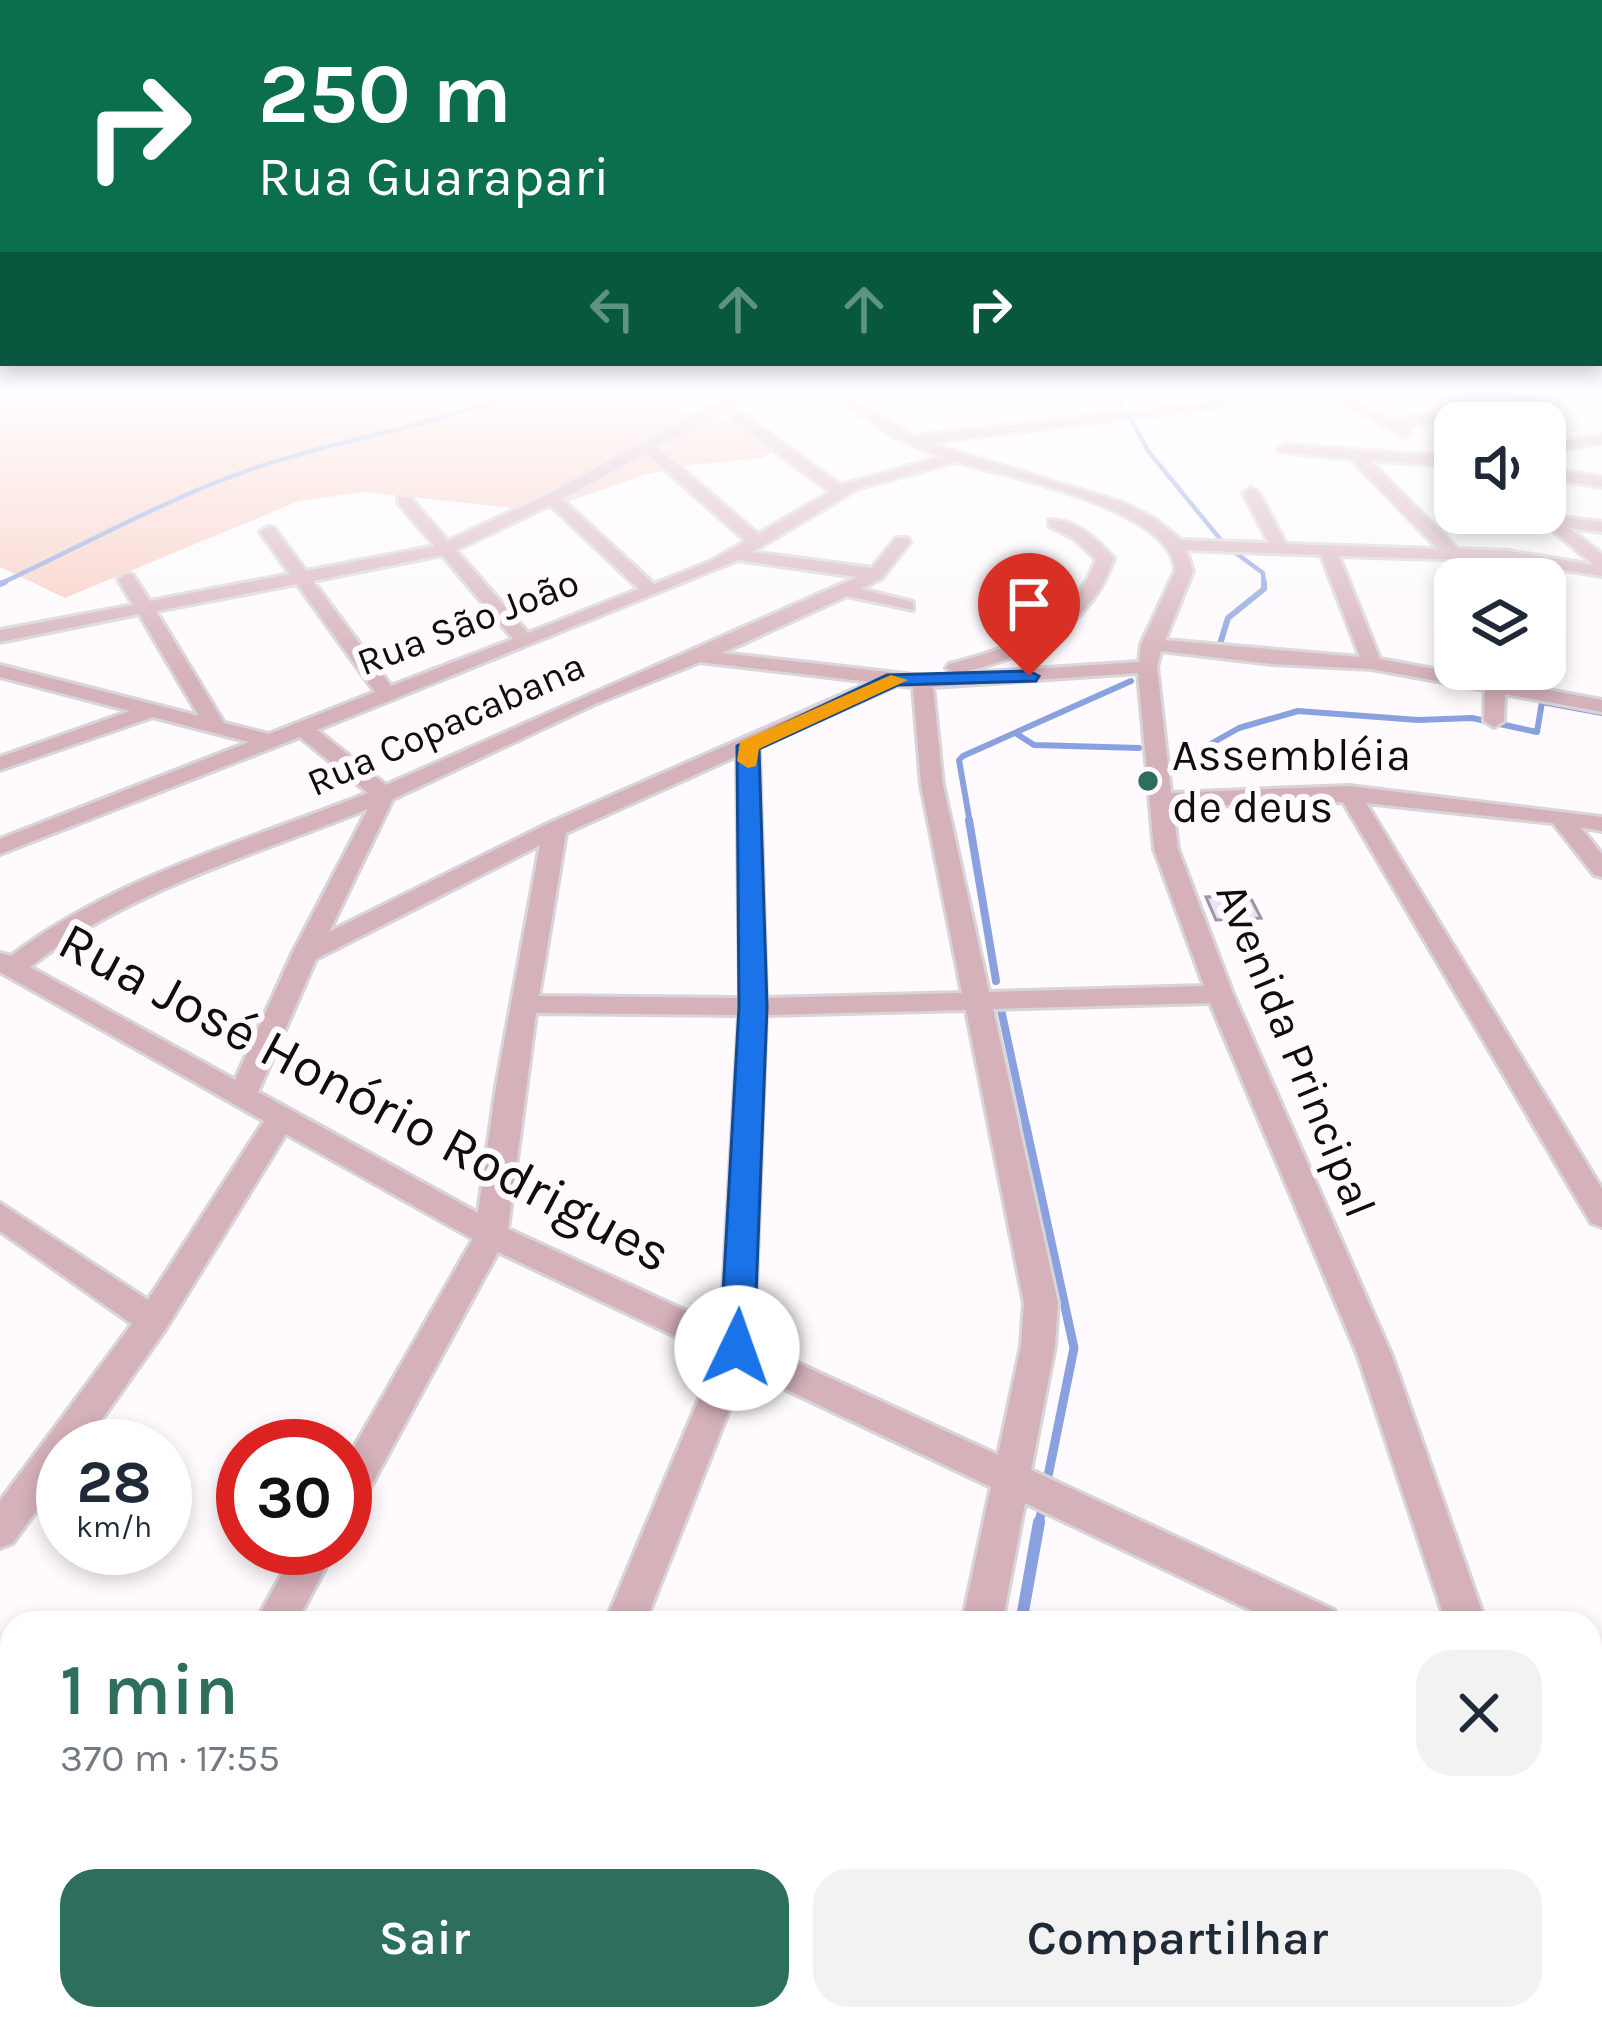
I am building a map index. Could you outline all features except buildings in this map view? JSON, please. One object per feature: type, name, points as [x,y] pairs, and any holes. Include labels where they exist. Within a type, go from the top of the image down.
[{"type":"street","points":[[2,636],[443,550],[562,493]]},
{"type":"street","points":[[700,493],[758,544]]},
{"type":"street","name":"Rua São João","points":[[0,847],[739,555],[835,493]]},
{"type":"street","points":[[1082,493],[1147,523],[1174,545],[1475,555],[1602,567]]},
{"type":"street","points":[[1393,493],[1454,554]]},
{"type":"street","points":[[1251,494],[1280,546]]},
{"type":"street","points":[[552,498],[651,591]]},
{"type":"street","points":[[404,500],[525,640]]},
{"type":"street","points":[[1566,521],[1602,527]]},
{"type":"street","points":[[305,954],[555,829],[907,680],[1016,652],[1067,624],[1105,558],[1079,534],[1055,523]]},
{"type":"street","points":[[268,532],[385,692]]},
{"type":"street","points":[[1564,534],[1602,567]]},
{"type":"street","name":"Rua Copacabana","points":[[6,964],[149,889],[383,795],[588,700],[845,590],[876,574],[902,542]]},
{"type":"street","name":"Avenida Principal","points":[[1174,545],[1184,561],[1185,574],[1151,644],[1147,667],[1166,849],[1220,994],[1375,1355],[1462,1611]]},
{"type":"street","points":[[1327,548],[1372,664]]},
{"type":"street","points":[[739,555],[876,574]]},
{"type":"street","points":[[127,579],[214,725]]},
{"type":"street","points":[[845,590],[907,607]]},
{"type":"street","points":[[1151,644],[1372,664],[1434,676]]},
{"type":"street","points":[[699,656],[907,680],[1147,667]]},
{"type":"street","points":[[0,671],[267,740]]},
{"type":"street","points":[[907,680],[1041,1303],[1038,1346],[984,1611]]},
{"type":"street","points":[[1494,721],[1495,690]]},
{"type":"street","points":[[1513,690],[1602,706]]},
{"type":"street","points":[[1551,690],[1555,697]]},
{"type":"street","points":[[0,764],[152,710]]},
{"type":"street","points":[[242,1096],[305,954],[380,811],[383,795],[299,726]]},
{"type":"street","points":[[630,1611],[737,1348],[753,1007],[748,746]]},
{"type":"street","points":[[1160,801],[1219,794],[1349,794],[1602,824]]},
{"type":"street","points":[[1349,794],[1602,1215]]},
{"type":"street","points":[[1560,817],[1602,870]]},
{"type":"street","points":[[372,1449],[491,1235],[510,1087],[555,829]]},
{"type":"street","name":"Rua José Honório Rodrigues","points":[[6,964],[491,1235],[1011,1474],[1295,1611]]},
{"type":"street","points":[[528,1004],[753,1007],[1220,994]]},
{"type":"street","points":[[0,1531],[153,1321],[281,1120]]},
{"type":"street","points":[[0,1215],[153,1321]]},
{"type":"street","points":[[282,1611],[302,1575]]},
{"type":"shaded area","points":[[0,493],[359,493],[299,501],[65,598],[0,567]]},
{"type":"shaded area","points":[[372,493],[593,493],[541,511]]},
{"type":"waterway","points":[[5,582],[0,584],[193,493]]},
{"type":"waterway","points":[[1182,493],[1221,540]]},
{"type":"waterway","points":[[1233,551],[1263,573],[1264,585]]},
{"type":"waterway","points":[[1220,644],[1228,618],[1264,585]]},
{"type":"waterway","points":[[970,823],[959,760],[963,756],[1131,681]]},
{"type":"waterway","points":[[1185,752],[1198,751],[1239,728],[1298,711],[1418,720],[1472,718],[1537,732],[1542,702],[1602,713]]},
{"type":"waterway","points":[[1017,734],[1034,745],[1139,748]]},
{"type":"waterway","points":[[969,820],[996,981]]},
{"type":"waterway","points":[[1000,1005],[1027,1130]]},
{"type":"waterway","points":[[1026,1127],[1074,1348],[1046,1486]]},
{"type":"waterway","points":[[1039,1525],[1043,1500]]},
{"type":"waterway","points":[[1023,1611],[1039,1522]]},
{"type":"slow traffic","points":[[748,761],[748,746],[898,680]]},
{"type":"place","name":"Assembléia de deus","points":[[1148,781]]},
{"type":"route","points":[[737,1348],[753,1007],[748,746],[894,680],[1029,676]]}]
